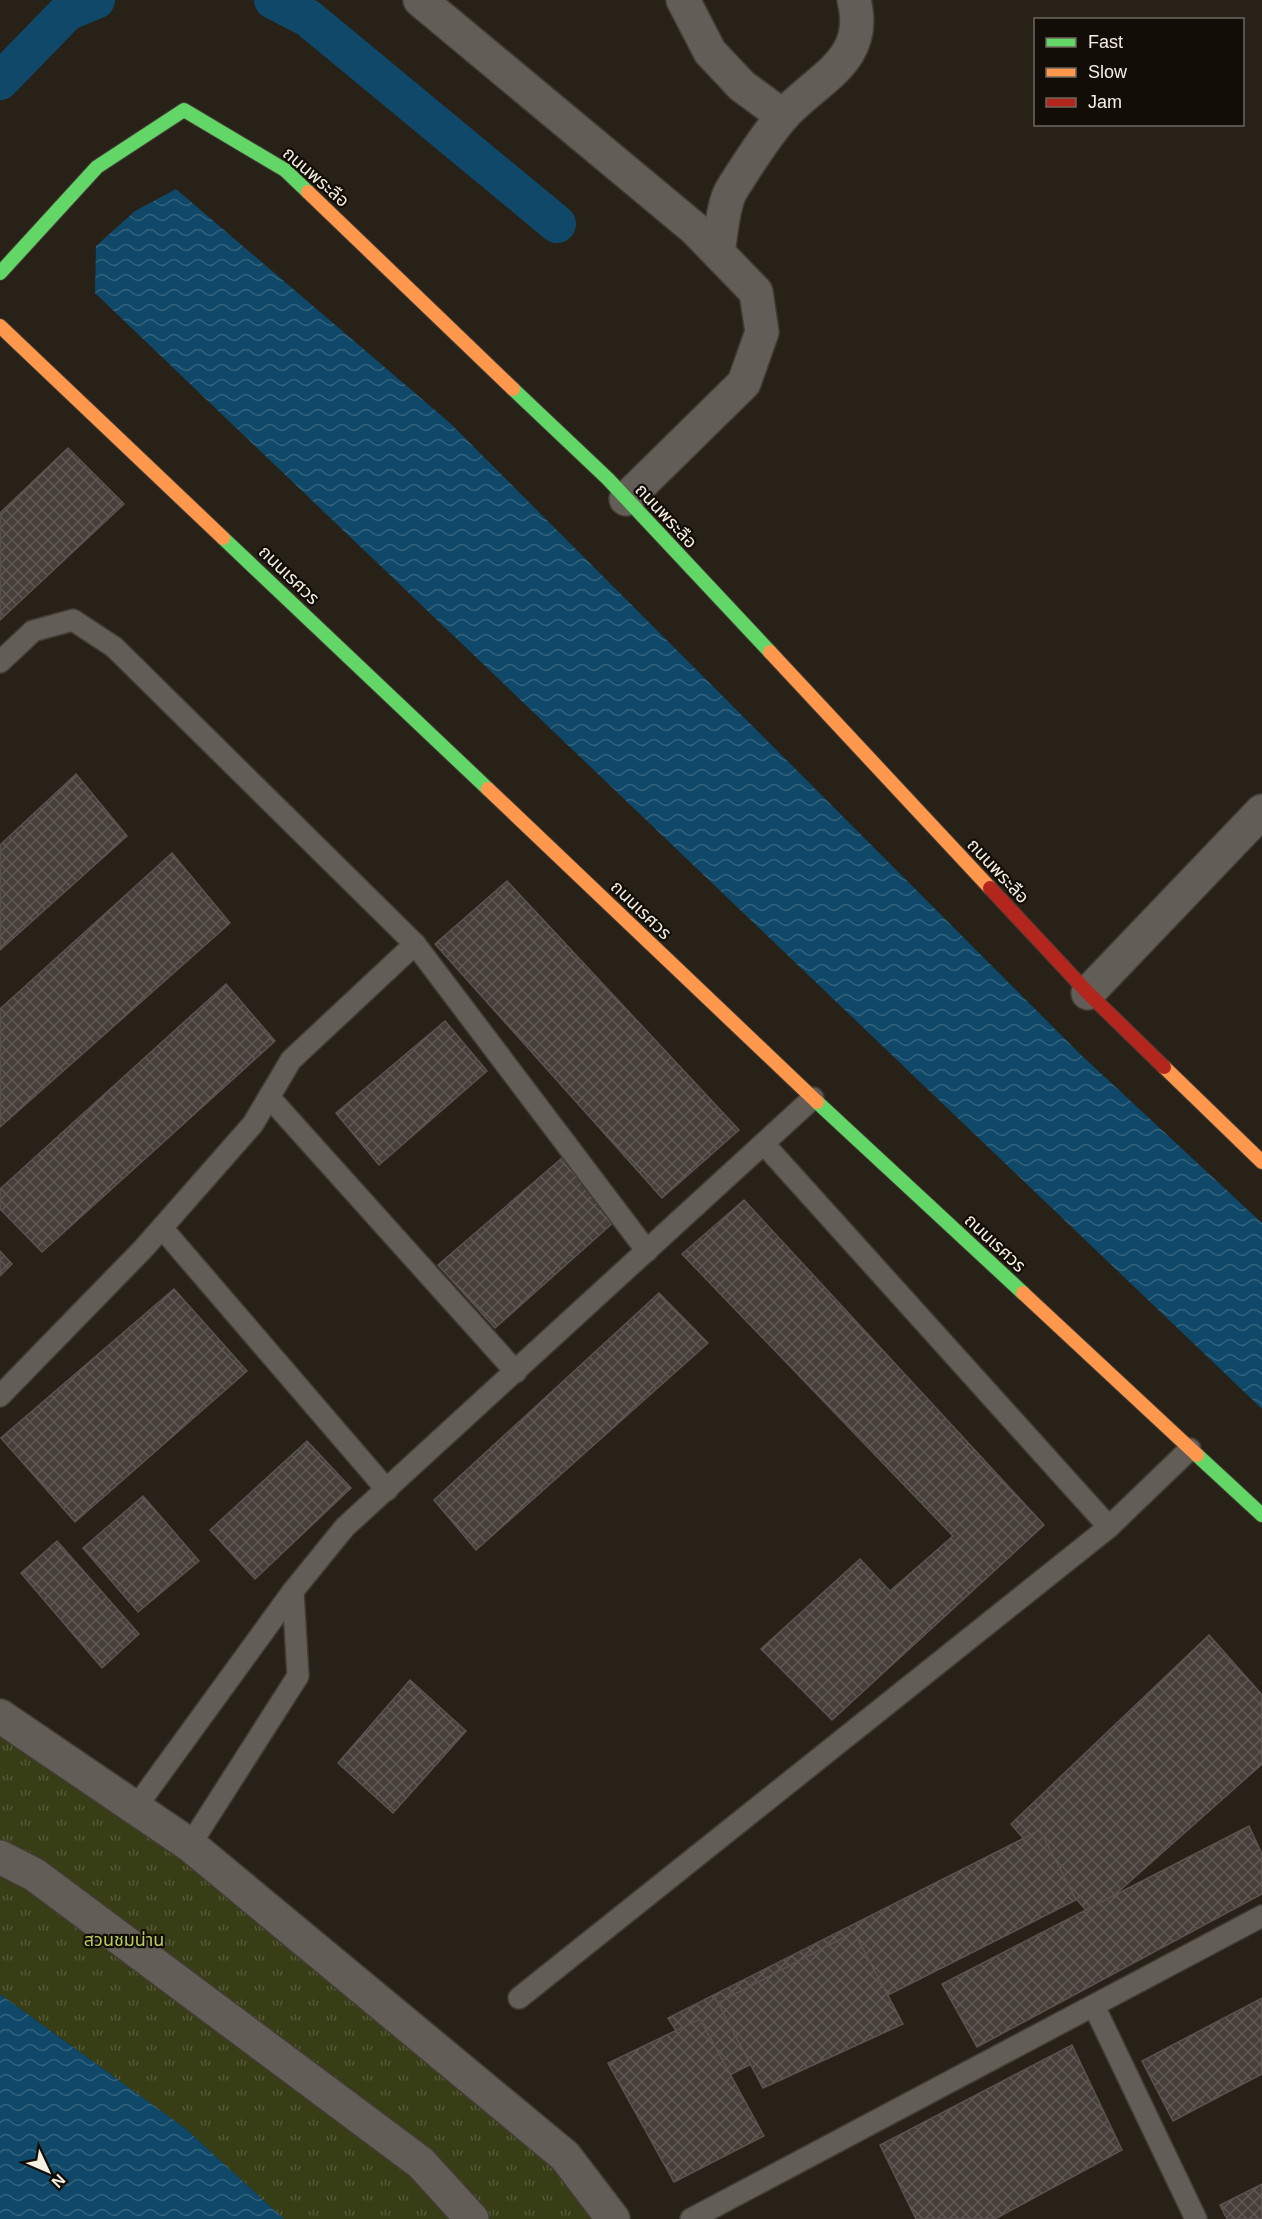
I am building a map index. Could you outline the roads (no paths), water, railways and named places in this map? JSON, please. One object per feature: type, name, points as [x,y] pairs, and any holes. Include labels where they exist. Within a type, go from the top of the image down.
[{"type":"street","points":[[420,0],[695,229],[756,292],[762,332],[744,383],[626,499]]},
{"type":"street","points":[[683,0],[710,52],[742,86],[783,116]]},
{"type":"street","points":[[718,252],[730,192],[783,116],[830,77],[854,43],[859,19],[854,0]]},
{"type":"street","name":"ถนนพระลือ","points":[[0,273],[97,166],[184,110],[285,170],[608,479],[1088,993],[1262,1162]]},
{"type":"street","name":"ถนนเรศวร","points":[[0,326],[813,1098],[1262,1515]]},
{"type":"street","points":[[1088,993],[1262,811]]},
{"type":"street","points":[[0,1716],[190,1845],[565,2156],[614,2219]]},
{"type":"street","points":[[0,1857],[35,1875],[421,2163],[472,2219]]},
{"type":"lane","points":[[0,662],[33,631],[73,620],[114,647],[415,944],[647,1251]]},
{"type":"lane","points":[[0,1396],[162,1228],[254,1124],[291,1060],[415,944]]},
{"type":"lane","points":[[269,1097],[516,1372]]},
{"type":"lane","points":[[136,1807],[293,1592],[345,1527],[813,1098]]},
{"type":"lane","points":[[764,1144],[1109,1527]]},
{"type":"lane","points":[[162,1228],[387,1490]]},
{"type":"lane","points":[[519,1998],[1109,1527],[1191,1449]]},
{"type":"lane","points":[[190,1845],[298,1676],[293,1592]]},
{"type":"lane","points":[[692,2219],[1262,1916]]},
{"type":"lane","points":[[1095,2006],[1196,2219]]},
{"type":"water","points":[[176,189],[450,423],[1079,1053],[1262,1223],[1262,1409],[95,293],[96,246],[135,211]]},
{"type":"water","points":[[0,1994],[186,2129],[284,2219],[0,2219]]},
{"type":"waterway","points":[[0,81],[67,12],[96,0]]},
{"type":"waterway","points":[[273,0],[308,18],[557,224]]},
{"type":"park label","name":"สวนชมน่าน","points":[[124,1940]]}]
